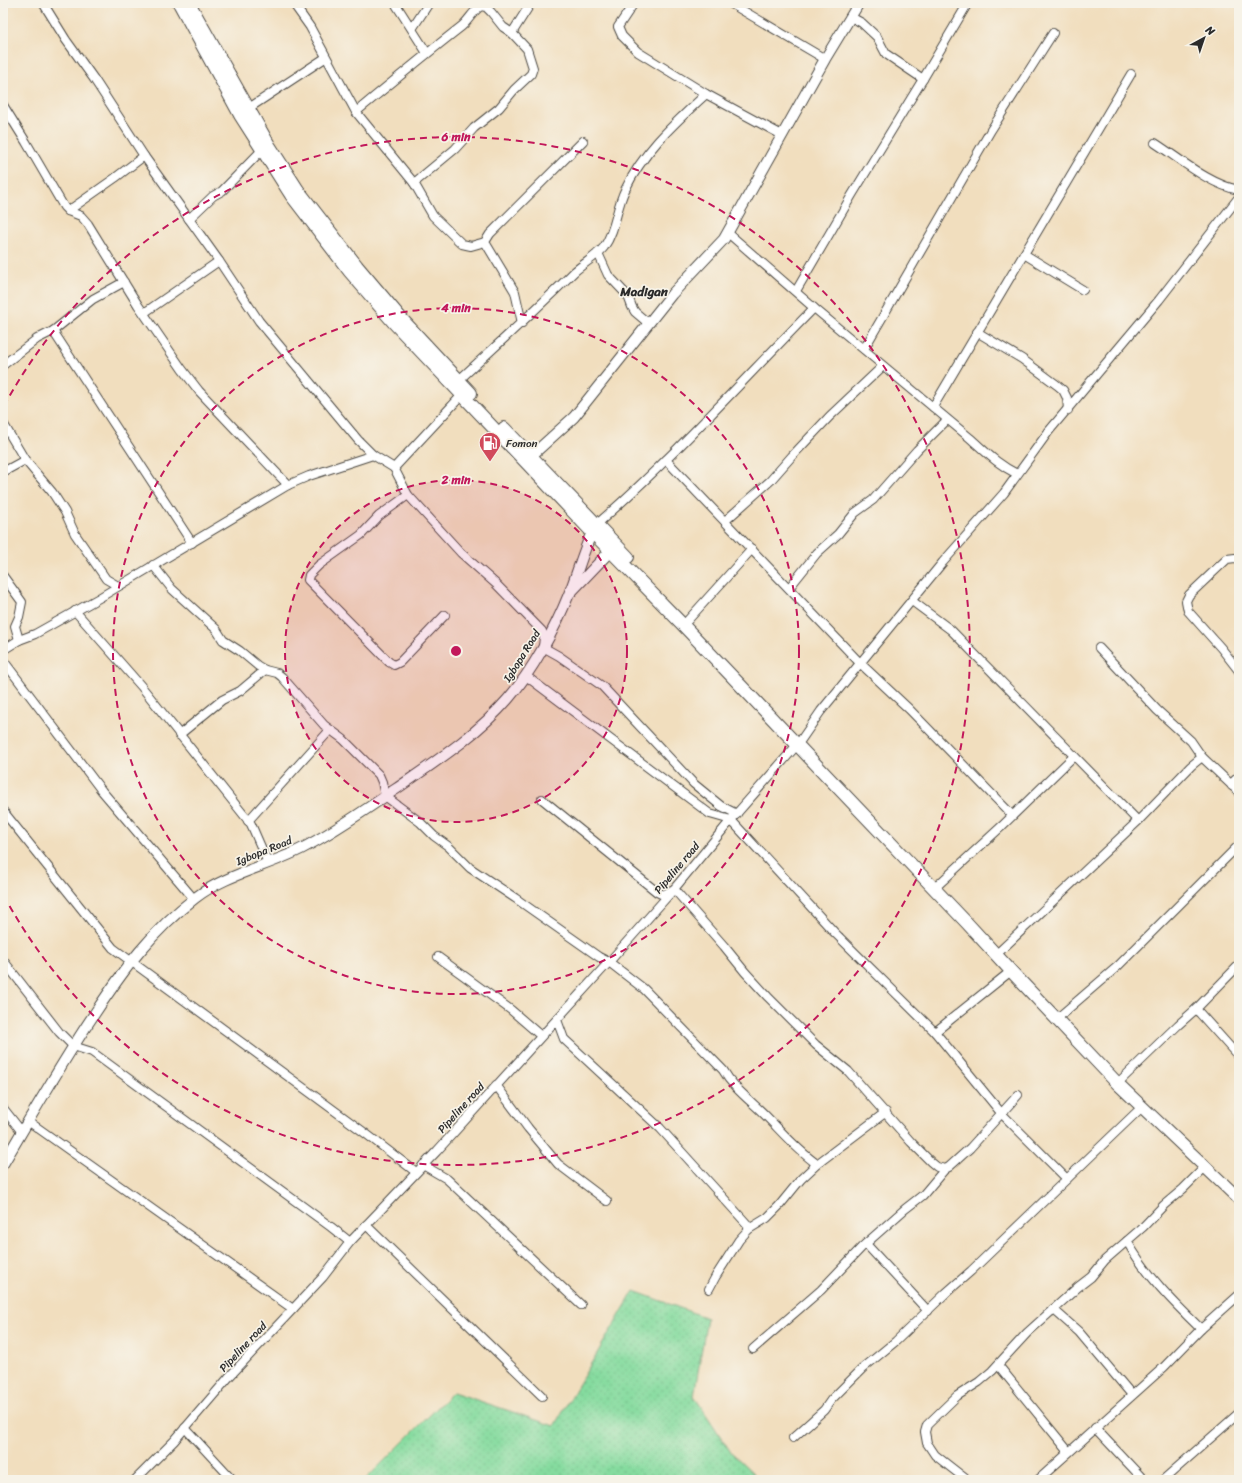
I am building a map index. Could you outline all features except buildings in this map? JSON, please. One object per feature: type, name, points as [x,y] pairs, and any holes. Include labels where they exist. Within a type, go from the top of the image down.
[{"type":"main road","points":[[179,3],[240,115],[291,195],[350,272],[394,323],[462,395],[594,529],[688,620],[799,743],[1118,1084],[1239,1199]]},
{"type":"main road","points":[[188,3],[269,145],[298,190],[352,260],[400,317],[531,456],[594,529]]},
{"type":"main road","points":[[613,548],[683,625],[939,884],[1122,1079],[1239,1190]]},
{"type":"street","points":[[43,3],[144,156],[219,261],[259,321],[358,440],[373,455],[394,468],[408,495],[460,553],[496,584],[542,631],[544,637],[543,648],[559,656],[602,686],[694,784],[734,817],[834,932],[935,1032],[1002,1114],[1067,1178]]},
{"type":"street","points":[[293,3],[310,27],[325,58],[356,112],[414,183],[433,216],[462,244],[472,246],[485,242],[490,234],[583,141]]},
{"type":"street","points":[[394,3],[427,53]]},
{"type":"street","points":[[412,30],[429,3]]},
{"type":"street","points":[[512,33],[531,3]]},
{"type":"street","points":[[634,3],[618,27],[625,39],[638,52],[706,94],[782,135]]},
{"type":"street","points":[[730,3],[825,59]]},
{"type":"street","points":[[531,456],[574,417],[678,286],[717,247],[728,233],[825,59],[859,3]]},
{"type":"street","points":[[796,291],[968,3]]},
{"type":"street","points":[[356,112],[466,22],[476,9],[481,6],[486,7],[503,27],[512,33],[527,49],[533,68],[531,74],[514,90],[499,108],[474,128],[455,149],[414,183]]},
{"type":"street","points":[[850,17],[862,23],[877,37],[886,54],[924,79]]},
{"type":"street","points":[[864,349],[991,130],[1053,33]]},
{"type":"street","points":[[249,108],[325,58]]},
{"type":"street","points":[[933,407],[1131,74]]},
{"type":"street","points":[[459,380],[522,323],[581,266],[598,254],[609,238],[624,191],[636,170],[662,135],[706,94]]},
{"type":"street","points":[[3,105],[62,203],[68,210],[81,216],[88,224],[144,313],[182,369],[199,391],[288,485]]},
{"type":"street","points":[[1155,143],[1217,183],[1239,190]]},
{"type":"street","points":[[189,219],[213,196],[222,191],[262,150]]},
{"type":"street","points":[[68,210],[144,156]]},
{"type":"street","name":"Pipeline road","points":[[135,1480],[185,1428],[229,1377],[293,1310],[323,1277],[350,1242],[557,1020],[674,889],[734,817],[799,743],[860,663],[943,562],[1004,493],[1049,431],[1159,300],[1239,197]]},
{"type":"street","points":[[728,233],[882,366],[1002,466],[1017,474]]},
{"type":"street","points":[[485,242],[515,292],[522,323]]},
{"type":"street","points":[[598,254],[608,275],[628,296],[635,312],[648,323]]},
{"type":"street","points":[[1024,254],[1083,290]]},
{"type":"street","points":[[144,313],[219,261]]},
{"type":"street","points":[[3,365],[37,339],[53,331],[93,299],[124,282]]},
{"type":"street","points":[[568,595],[594,529],[666,460],[814,308]]},
{"type":"street","points":[[53,331],[192,543]]},
{"type":"street","points":[[977,332],[1022,359],[1063,390],[1067,398],[1068,410]]},
{"type":"street","points":[[725,521],[770,481],[830,416],[882,366]]},
{"type":"street","points":[[394,468],[462,395]]},
{"type":"street","points":[[789,588],[817,553],[838,534],[855,513],[873,500],[947,420]]},
{"type":"street","points":[[3,423],[25,460],[52,492],[65,512],[75,534],[106,578],[118,586]]},
{"type":"street","points":[[3,650],[18,640],[35,634],[75,611],[288,485],[309,476],[373,455]]},
{"type":"street","points":[[3,472],[25,460]]},
{"type":"street","points":[[666,460],[860,663],[909,709],[1012,815]]},
{"type":"street","points":[[408,495],[379,516],[360,535],[319,565],[309,575],[308,580],[389,662],[394,665],[400,662],[445,615]]},
{"type":"street","points":[[568,595],[613,548]]},
{"type":"street","points":[[688,620],[752,549]]},
{"type":"street","points":[[1239,559],[1227,559],[1189,595],[1186,601],[1186,606],[1190,614],[1221,648],[1239,671]]},
{"type":"street","points":[[153,565],[172,589],[216,629],[224,640],[237,648],[265,670],[277,673],[282,677],[324,725],[342,739],[379,776],[382,782],[384,796],[420,822],[434,836],[448,846],[470,868],[609,962],[644,989],[723,1070],[728,1079],[738,1090],[753,1103],[795,1147],[816,1164]]},
{"type":"street","points":[[3,576],[22,602],[19,617],[15,626],[18,640]]},
{"type":"street","name":"Igbopa Road","points":[[3,1164],[73,1046],[130,962],[156,933],[194,899],[219,882],[300,850],[339,828],[438,759],[493,716],[526,676],[543,648],[568,595]]},
{"type":"street","points":[[912,601],[952,630],[1138,820]]},
{"type":"street","points":[[75,611],[141,686],[251,824],[268,863]]},
{"type":"street","points":[[1099,648],[1156,710],[1191,741],[1202,757],[1239,792]]},
{"type":"street","points":[[3,660],[102,791],[194,899]]},
{"type":"street","points":[[179,735],[222,700],[240,691],[265,670]]},
{"type":"street","points":[[526,676],[710,814],[734,817]]},
{"type":"street","points":[[248,821],[330,730]]},
{"type":"street","points":[[939,884],[1074,756]]},
{"type":"street","points":[[1001,950],[1138,820],[1169,787],[1202,757]]},
{"type":"street","points":[[1232,786],[1234,781],[1239,776]]},
{"type":"street","points":[[542,799],[657,892],[663,895],[674,889],[768,997],[816,1045],[848,1071],[886,1112],[911,1142],[931,1162],[938,1167],[945,1169]]},
{"type":"street","points":[[3,811],[113,948],[416,1172]]},
{"type":"street","points":[[1061,1015],[1118,966],[1239,846]]},
{"type":"street","points":[[438,957],[511,1010],[541,1036]]},
{"type":"street","points":[[3,960],[59,1032],[73,1046],[92,1052],[350,1242]]},
{"type":"street","points":[[1122,1079],[1196,1009],[1239,965]]},
{"type":"street","points":[[935,1032],[1011,971]]},
{"type":"street","points":[[1196,1009],[1239,1057]]},
{"type":"street","points":[[557,1020],[564,1039],[660,1128],[747,1224],[749,1229]]},
{"type":"street","points":[[496,1085],[528,1128],[558,1164],[607,1201]]},
{"type":"street","points":[[752,1350],[821,1290],[866,1244],[905,1208],[923,1194],[945,1169],[970,1148],[1018,1095]]},
{"type":"street","points":[[793,1438],[824,1410],[837,1394],[862,1369],[896,1341],[971,1271],[1142,1107]]},
{"type":"street","points":[[3,1108],[22,1132]]},
{"type":"street","points":[[709,1289],[739,1240],[749,1229],[767,1218],[816,1164],[886,1112]]},
{"type":"street","points":[[28,1121],[293,1310]]},
{"type":"street","points":[[423,1165],[447,1179],[581,1305]]},
{"type":"street","points":[[967,1480],[935,1455],[931,1449],[925,1432],[927,1425],[957,1396],[992,1372],[1027,1333],[1091,1277],[1099,1266],[1143,1227],[1164,1205],[1205,1167]]},
{"type":"street","points":[[366,1225],[542,1396]]},
{"type":"street","points":[[1127,1241],[1137,1260],[1201,1329]]},
{"type":"street","points":[[866,1244],[928,1311]]},
{"type":"street","points":[[1038,1480],[1164,1367],[1201,1329],[1239,1295]]},
{"type":"street","points":[[1053,1309],[1079,1332],[1132,1395]]},
{"type":"street","points":[[998,1364],[1069,1452]]},
{"type":"street","points":[[1163,1480],[1239,1413]]},
{"type":"street","points":[[185,1428],[233,1480]]},
{"type":"street","points":[[1095,1428],[1144,1480]]},
{"type":"green space","points":[[634,1291],[707,1318],[694,1396],[730,1451],[760,1480],[365,1480],[453,1392],[554,1426]]},
{"type":"place","name":"Fomon","points":[[490,462]]},
{"type":"district","name":"Madigan","points":[[644,291]]}]
